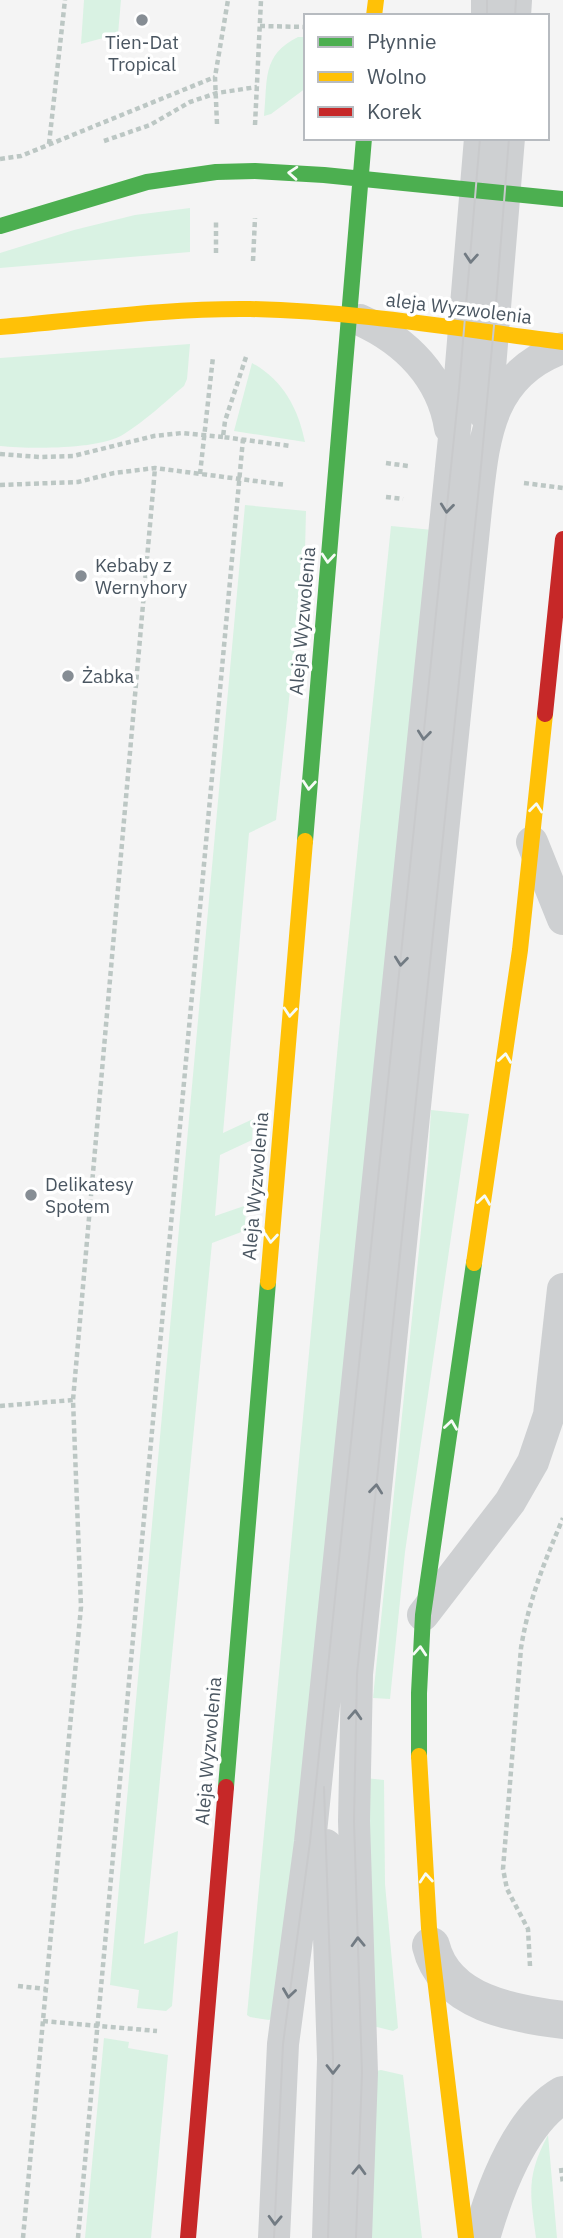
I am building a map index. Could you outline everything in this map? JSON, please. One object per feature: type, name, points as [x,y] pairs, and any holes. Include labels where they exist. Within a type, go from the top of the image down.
[{"type":"street","name":"Aleja Wyzwolenia","points":[[188,2238],[364,140]]},
{"type":"street","points":[[0,226],[88,198],[172,177],[216,172],[255,171],[360,178],[563,199]]},
{"type":"street","name":"aleja Wyzwolenia","points":[[0,327],[208,310],[268,310],[349,316],[563,342]]},
{"type":"street","points":[[466,2238],[431,1946],[421,1815],[418,1731],[423,1615],[520,950],[563,539]]},
{"type":"street","points":[[431,1946],[440,1968],[459,1987],[483,2001],[508,2011],[563,2020]]},
{"type":"street","points":[[481,2238],[496,2194],[522,2140],[536,2119],[563,2095]]},
{"type":"lane","points":[[480,140],[491,191]]},
{"type":"lane","points":[[356,2238],[362,2073],[354,1814],[357,1681],[491,191],[508,140]]},
{"type":"lane","points":[[349,316],[389,335],[412,355],[432,379],[443,400],[452,450],[465,475]]},
{"type":"lane","points":[[274,2238],[284,2045],[310,1842],[465,475],[498,401],[524,370],[547,354],[563,348]]},
{"type":"lane","points":[[532,842],[563,919]]},
{"type":"lane","points":[[423,1615],[510,1502],[533,1462],[548,1415],[563,1289]]},
{"type":"lane","points":[[327,1682],[323,1769],[333,2059],[328,2238]]},
{"type":"path","points":[[49,144],[65,0]]},
{"type":"path","points":[[217,132],[215,77],[228,0]]},
{"type":"path","points":[[255,119],[261,0]]},
{"type":"path","points":[[260,26],[304,27]]},
{"type":"path","points":[[0,159],[21,156],[215,77]]},
{"type":"path","points":[[100,143],[150,125],[190,102],[217,93],[257,87]]},
{"type":"path","points":[[216,207],[216,253]]},
{"type":"path","points":[[254,250],[255,210]]},
{"type":"path","points":[[201,474],[214,345]]},
{"type":"path","points":[[223,437],[225,421],[247,353]]},
{"type":"path","points":[[0,454],[73,456],[154,436],[182,433],[295,446]]},
{"type":"path","points":[[78,2238],[243,439]]},
{"type":"path","points":[[23,2238],[81,1607],[73,1400],[155,468]]},
{"type":"path","points":[[0,485],[78,482],[114,473],[155,468],[295,486]]},
{"type":"path","points":[[516,482],[563,488]]},
{"type":"path","points":[[0,1406],[73,1400]]},
{"type":"path","points":[[530,1972],[528,1929],[507,1889],[503,1869],[521,1648],[527,1612],[563,1518]]},
{"type":"path","points":[[18,1986],[46,1989]]},
{"type":"path","points":[[43,2021],[158,2031]]},
{"type":"green space","points":[[84,0],[121,0],[118,34],[81,44]]},
{"type":"green space","points":[[298,37],[304,37],[304,89],[271,114],[264,116],[269,70],[272,61],[286,44]]},
{"type":"green space","points":[[190,208],[190,252],[0,268],[0,253],[135,215]]},
{"type":"green space","points":[[190,344],[184,386],[124,434],[82,446],[0,446],[0,358]]},
{"type":"green space","points":[[252,363],[272,378],[288,396],[305,442],[234,431]]},
{"type":"green space","points":[[245,505],[306,511],[305,551],[276,820],[249,833],[223,1133],[253,1119],[252,1140],[220,1155],[215,1216],[247,1205],[244,1231],[212,1243],[144,1944],[178,1931],[172,2006],[166,2011],[137,2008],[139,1990],[110,1985]]},
{"type":"green space","points":[[391,526],[433,530],[318,1654],[274,2017],[269,2020],[247,2015],[342,1001]]},
{"type":"green space","points":[[431,1110],[469,1114],[405,1552],[390,1699],[373,1698],[428,1162]]},
{"type":"green space","points":[[365,1778],[384,1780],[385,1884],[398,2028],[393,2031],[373,2026]]},
{"type":"green space","points":[[104,2038],[129,2042],[128,2048],[168,2055],[151,2238],[85,2238]]},
{"type":"green space","points":[[376,2071],[403,2075],[422,2238],[369,2238]]},
{"type":"green space","points":[[548,2135],[557,2238],[536,2238],[532,2209],[533,2174]]},
{"type":"tram line","points":[[487,0],[487,14]]},
{"type":"tram line","points":[[515,14],[516,0]]},
{"type":"tram line","points":[[274,2238],[283,2044],[310,1842],[459,389],[480,140]]},
{"type":"tram line","points":[[356,2238],[362,2073],[354,1821],[357,1674],[480,477],[509,140]]},
{"type":"tram line","points":[[324,1787],[333,2059],[328,2238]]},
{"type":"traffic: fast","points":[[305,841],[364,140]]},
{"type":"traffic: fast","points":[[0,226],[147,182],[216,172],[324,175],[563,199]]},
{"type":"traffic: fast","points":[[419,1756],[423,1615],[474,1263]]},
{"type":"traffic: fast","points":[[226,1787],[268,1282]]},
{"type":"traffic: slow","points":[[374,14],[376,0]]},
{"type":"traffic: slow","points":[[0,327],[156,312],[289,310],[446,326],[563,342]]},
{"type":"traffic: slow","points":[[474,1263],[520,950],[545,714]]},
{"type":"traffic: slow","points":[[268,1282],[305,841]]},
{"type":"traffic: slow","points":[[419,1756],[429,1928],[466,2238]]},
{"type":"traffic: jam","points":[[545,714],[563,539]]},
{"type":"traffic: jam","points":[[188,2238],[226,1787]]},
{"type":"place","name":"Tien-Dat Tropical","points":[[142,20]]},
{"type":"place","name":"Kebaby z Wernyhory","points":[[81,576]]},
{"type":"place","name":"Żabka","points":[[68,676]]},
{"type":"place","name":"Delikatesy Społem","points":[[31,1195]]}]
